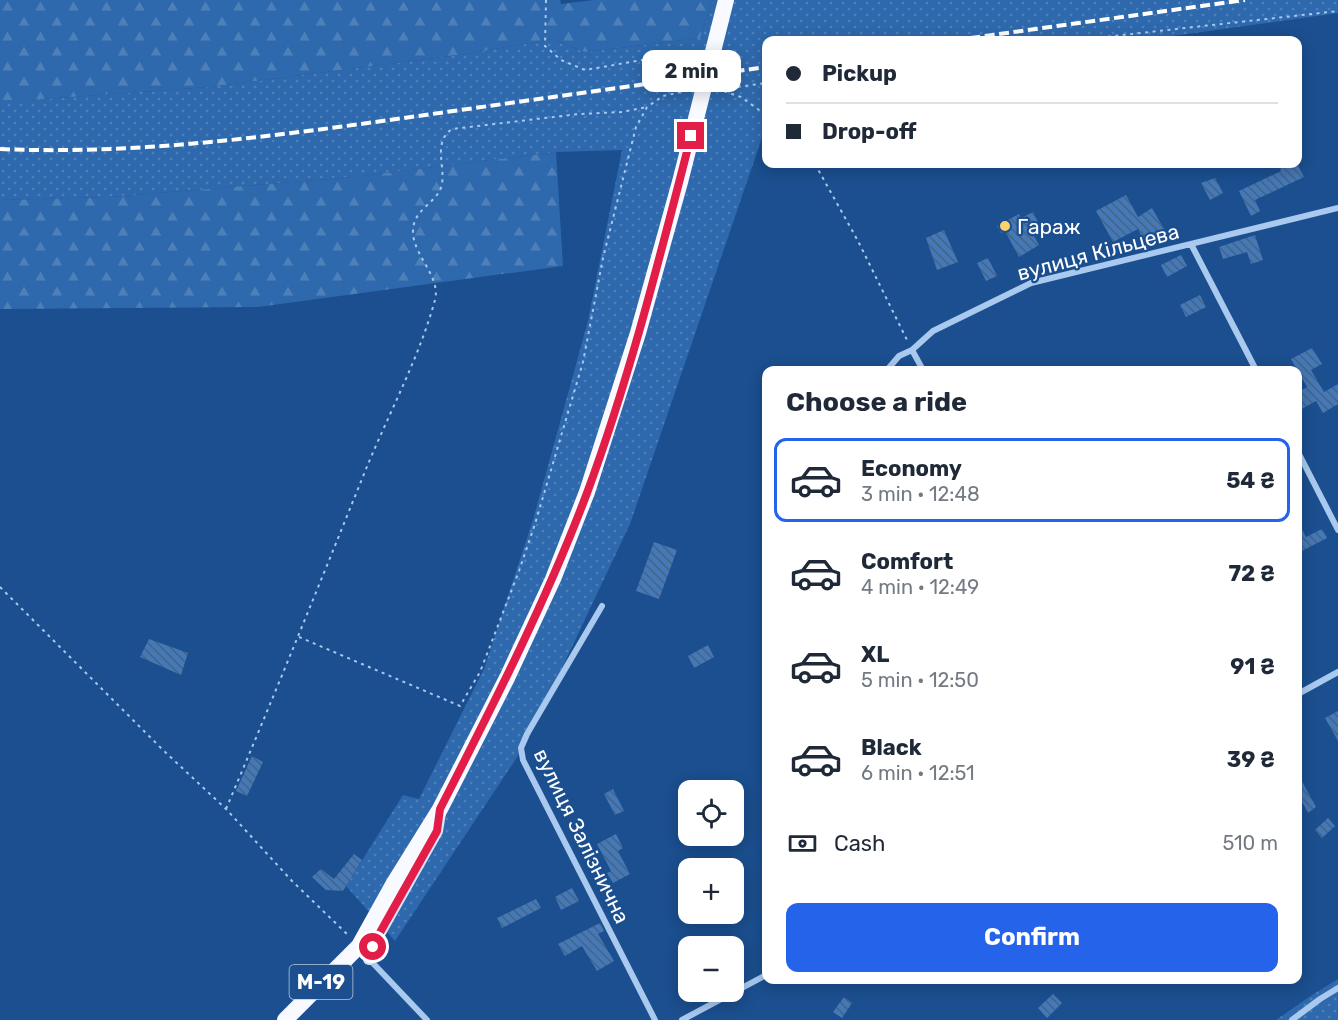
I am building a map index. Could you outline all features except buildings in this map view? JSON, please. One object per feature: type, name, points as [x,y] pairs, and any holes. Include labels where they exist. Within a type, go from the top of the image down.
[{"type":"highway","name":"М-19","points":[[285,1020],[308,994],[364,952],[394,883],[440,809],[512,668],[553,579],[587,492],[638,333],[680,182],[726,0]]},
{"type":"street","name":"вулиця Кільцева","points":[[890,366],[899,356],[912,350],[933,331],[1031,283],[1338,208]]},
{"type":"street","points":[[1191,244],[1254,366]]},
{"type":"street","points":[[912,350],[921,366]]},
{"type":"street","points":[[1302,460],[1338,530]]},
{"type":"street","name":"вулиця Залізнична","points":[[602,606],[521,748],[523,760],[654,1020]]},
{"type":"street","points":[[1302,692],[1338,672]]},
{"type":"street","points":[[364,952],[427,1020]]},
{"type":"street","points":[[682,1020],[762,977]]},
{"type":"street","points":[[1292,1020],[1338,988]]},
{"type":"path","points":[[546,0],[545,46],[561,60],[585,70],[648,59],[672,70]]},
{"type":"path","points":[[1114,36],[1338,11]]},
{"type":"path","points":[[709,90],[762,84]]},
{"type":"path","points":[[721,89],[741,97],[762,112]]},
{"type":"path","points":[[226,809],[423,336],[436,297],[436,286],[416,245],[413,231],[415,220],[423,207],[434,200],[442,186],[441,146],[445,134],[452,129],[550,117],[622,112],[647,107],[663,96],[685,90],[697,90]]},
{"type":"path","points":[[299,637],[460,706],[480,672],[535,524],[582,362],[621,179],[636,127],[647,107]]},
{"type":"path","points":[[817,168],[858,241],[912,350]]},
{"type":"path","points":[[0,587],[226,809],[292,881],[364,952]]},
{"type":"green space","points":[[0,0],[560,0],[561,4],[594,0],[713,0],[700,38],[585,52],[552,39],[466,54],[210,87],[0,100]]},
{"type":"green space","points":[[713,0],[1338,0],[1338,13],[1173,36],[762,36],[762,138],[630,524],[527,742],[395,941],[346,886],[403,795],[419,799],[484,669],[533,520],[588,321],[622,150],[556,152],[353,177],[109,197],[0,200],[0,100],[210,87],[466,54],[552,39],[585,52],[700,38]]},
{"type":"green space","points":[[556,152],[563,266],[258,307],[0,309],[0,200],[109,197],[353,177]]},
{"type":"green space","points":[[1338,979],[1338,1020],[1276,1020],[1309,997]]},
{"type":"railway","points":[[985,36],[1245,0]]},
{"type":"railway","points":[[0,149],[155,147],[258,137],[762,68]]},
{"type":"place","name":"Гараж","points":[[1005,226]]},
{"type":"route","points":[[373,947],[437,831],[440,809],[507,678],[553,579],[609,428],[660,255],[691,136]]}]
